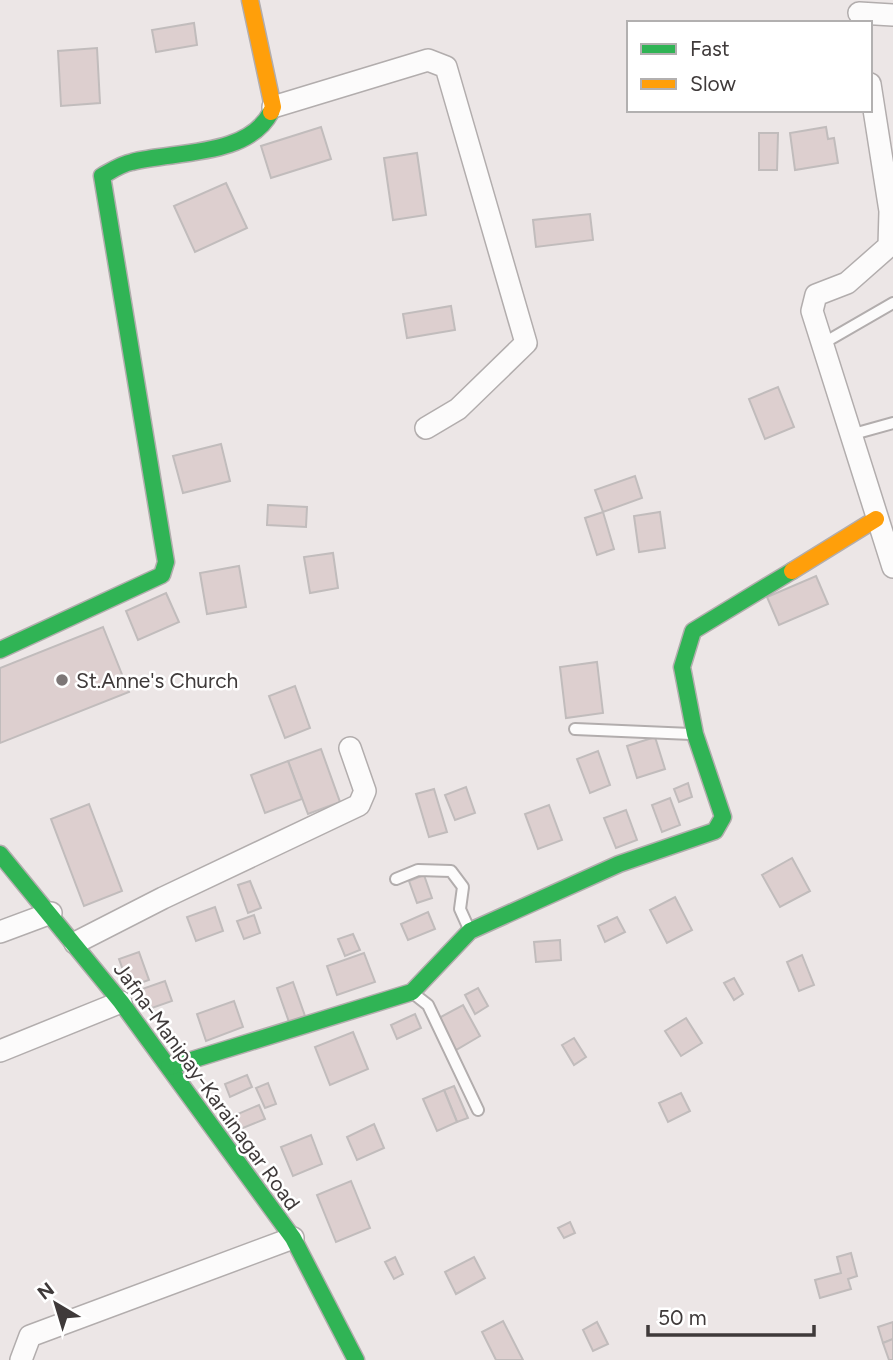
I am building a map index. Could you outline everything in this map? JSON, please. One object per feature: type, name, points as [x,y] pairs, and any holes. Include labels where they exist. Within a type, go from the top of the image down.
[{"type":"street","points":[[0,650],[162,575],[166,562],[102,176],[130,162],[228,146],[264,125],[273,107],[250,0]]},
{"type":"street","points":[[859,12],[893,15]]},
{"type":"street","points":[[273,107],[428,60],[446,68],[526,343],[458,409],[426,428]]},
{"type":"street","points":[[872,97],[890,211],[889,246],[847,283],[816,295],[812,311],[893,567]]},
{"type":"street","points":[[169,1067],[412,992],[470,932],[619,864],[715,831],[723,817],[695,734],[682,667],[693,631],[876,519]]},
{"type":"street","points":[[75,943],[359,805],[365,791],[350,748]]},
{"type":"street","name":"Jafna-Manipay-Karainagar Road","points":[[0,854],[51,913],[121,1002],[293,1238],[356,1360]]},
{"type":"street","points":[[0,932],[51,913]]},
{"type":"street","points":[[0,1051],[121,1002]]},
{"type":"street","points":[[21,1360],[30,1336],[293,1238]]},
{"type":"lane","points":[[822,344],[893,303]]},
{"type":"lane","points":[[850,435],[893,423]]},
{"type":"lane","points":[[575,729],[695,734]]},
{"type":"lane","points":[[396,879],[418,870],[451,871],[463,887],[460,909],[470,932]]},
{"type":"lane","points":[[412,992],[428,1005],[478,1110]]},
{"type":"building","points":[[194,23],[197,45],[156,52],[152,30]]},
{"type":"building","points":[[97,48],[100,103],[61,106],[58,51]]},
{"type":"building","points":[[321,127],[331,159],[271,178],[261,146]]},
{"type":"building","points":[[826,127],[828,139],[834,138],[838,163],[795,170],[790,133]]},
{"type":"building","points":[[759,133],[778,133],[777,170],[759,170]]},
{"type":"building","points":[[417,153],[426,215],[393,220],[384,158]]},
{"type":"building","points":[[226,183],[247,228],[195,252],[174,206]]},
{"type":"building","points":[[590,214],[593,240],[536,247],[533,220]]},
{"type":"building","points":[[451,306],[455,330],[407,338],[403,314]]},
{"type":"building","points":[[778,387],[794,427],[765,439],[749,399]]},
{"type":"building","points":[[221,444],[230,481],[183,493],[173,456]]},
{"type":"building","points":[[635,476],[642,498],[603,512],[595,490]]},
{"type":"building","points":[[268,505],[307,507],[306,527],[267,525]]},
{"type":"building","points":[[603,512],[614,549],[597,555],[585,518]]},
{"type":"building","points":[[660,512],[665,548],[639,552],[634,516]]},
{"type":"building","points":[[333,553],[338,588],[310,593],[304,557]]},
{"type":"building","points":[[239,566],[246,607],[207,614],[200,573]]},
{"type":"building","points":[[816,576],[828,604],[779,625],[767,597]]},
{"type":"building","points":[[166,593],[179,622],[138,640],[126,611]]},
{"type":"building","name":"St.Anne's Church","points":[[103,627],[129,692],[0,743],[0,668]]},
{"type":"building","points":[[597,662],[603,713],[566,718],[560,667]]},
{"type":"building","points":[[295,686],[310,728],[285,738],[269,696]]},
{"type":"building","points":[[655,737],[665,769],[637,778],[627,746]]},
{"type":"building","points":[[321,749],[340,802],[308,814],[288,761]]},
{"type":"building","points":[[598,751],[610,785],[590,793],[577,759]]},
{"type":"building","points":[[288,761],[302,799],[265,813],[251,775]]},
{"type":"building","points":[[688,783],[692,797],[679,802],[674,789]]},
{"type":"building","points":[[466,787],[475,813],[455,820],[445,795]]},
{"type":"building","points":[[434,789],[447,832],[429,837],[416,794]]},
{"type":"building","points":[[670,798],[680,825],[662,832],[652,805]]},
{"type":"building","points":[[89,804],[122,891],[84,906],[51,819]]},
{"type":"building","points":[[549,805],[562,840],[538,849],[525,814]]},
{"type":"building","points":[[626,810],[637,840],[616,848],[604,818]]},
{"type":"building","points":[[792,858],[810,891],[780,907],[762,875]]},
{"type":"building","points":[[424,875],[432,898],[417,903],[409,881]]},
{"type":"building","points":[[250,881],[261,908],[248,913],[238,885]]},
{"type":"building","points":[[675,897],[692,930],[667,943],[650,910]]},
{"type":"building","points":[[215,907],[223,931],[196,941],[187,917]]},
{"type":"building","points":[[428,912],[435,929],[408,940],[401,924]]},
{"type":"building","points":[[254,915],[260,933],[244,939],[237,921]]},
{"type":"building","points":[[617,917],[625,932],[605,942],[598,926]]},
{"type":"building","points":[[353,934],[360,950],[345,956],[338,939]]},
{"type":"building","points":[[560,940],[561,960],[536,962],[534,942]]},
{"type":"building","points":[[139,952],[149,980],[129,987],[119,959]]},
{"type":"building","points":[[364,953],[375,982],[337,995],[327,966]]},
{"type":"building","points":[[802,955],[814,985],[799,991],[787,962]]},
{"type":"building","points":[[734,978],[743,994],[734,1000],[724,983]]},
{"type":"building","points":[[165,981],[172,1001],[149,1009],[142,989]]},
{"type":"building","points":[[293,982],[305,1016],[289,1022],[277,988]]},
{"type":"building","points":[[478,988],[488,1006],[475,1014],[465,995]]},
{"type":"building","points":[[234,1001],[243,1027],[206,1041],[197,1014]]},
{"type":"building","points":[[463,1005],[480,1036],[456,1050],[439,1018]]},
{"type":"building","points":[[415,1014],[421,1028],[397,1039],[391,1025]]},
{"type":"building","points":[[686,1018],[702,1043],[681,1056],[665,1031]]},
{"type":"building","points":[[353,1032],[368,1069],[330,1085],[315,1047]]},
{"type":"building","points":[[574,1038],[586,1057],[574,1065],[562,1045]]},
{"type":"building","points":[[247,1075],[252,1087],[230,1097],[225,1084]]},
{"type":"building","points":[[268,1083],[276,1104],[265,1108],[256,1088]]},
{"type":"building","points":[[454,1086],[468,1118],[457,1122],[444,1090]]},
{"type":"building","points":[[444,1090],[457,1122],[437,1131],[423,1099]]},
{"type":"building","points":[[681,1093],[690,1111],[668,1122],[659,1103]]},
{"type":"building","points":[[259,1105],[265,1119],[238,1130],[233,1116]]},
{"type":"building","points":[[374,1124],[384,1148],[357,1160],[347,1137]]},
{"type":"building","points":[[311,1135],[322,1164],[293,1176],[281,1147]]},
{"type":"building","points":[[351,1181],[370,1228],[336,1242],[317,1195]]},
{"type":"building","points":[[570,1222],[575,1233],[564,1238],[558,1228]]},
{"type":"building","points":[[851,1253],[857,1276],[848,1279],[851,1289],[820,1298],[815,1280],[841,1273],[837,1257]]},
{"type":"building","points":[[395,1257],[403,1274],[394,1279],[385,1262]]},
{"type":"building","points":[[474,1257],[485,1278],[456,1294],[445,1272]]},
{"type":"building","points":[[503,1321],[523,1360],[496,1360],[482,1332]]},
{"type":"building","points":[[597,1322],[608,1344],[593,1351],[583,1330]]},
{"type":"building","points":[[893,1322],[893,1339],[883,1343],[878,1327]]},
{"type":"building","points":[[893,1339],[893,1360],[889,1360],[883,1343]]},
{"type":"traffic: fast","points":[[0,650],[162,575],[166,562],[102,176],[128,163],[228,145],[260,127],[271,112]]},
{"type":"traffic: fast","points":[[169,1067],[412,992],[470,931],[619,864],[715,831],[723,817],[695,734],[682,667],[693,631],[792,571]]},
{"type":"traffic: fast","points":[[0,854],[121,1002],[293,1238],[356,1360]]},
{"type":"traffic: slow","points":[[250,0],[273,107],[271,112]]},
{"type":"traffic: slow","points":[[792,571],[876,519]]},
{"type":"place","name":"St.Anne's Church","points":[[62,680]]}]
